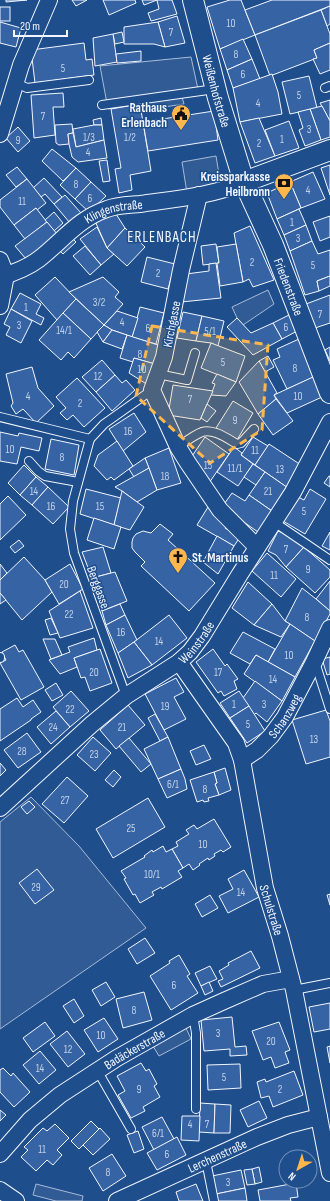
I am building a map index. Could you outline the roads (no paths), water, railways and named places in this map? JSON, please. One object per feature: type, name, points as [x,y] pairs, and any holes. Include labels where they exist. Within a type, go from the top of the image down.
[{"type":"street","points":[[0,134],[21,65],[49,0]]},
{"type":"street","name":"Weißenhofstraße","points":[[193,0],[215,89],[244,182]]},
{"type":"street","points":[[244,182],[330,150]]},
{"type":"street","name":"Klingenstraße","points":[[3,276],[23,269],[39,259],[73,229],[92,215],[108,208],[199,195],[233,187],[244,182]]},
{"type":"street","name":"Friedenstraße","points":[[244,182],[273,245],[330,394]]},
{"type":"street","name":"Kirchgasse","points":[[152,390],[164,357],[181,270],[199,195]]},
{"type":"street","points":[[0,260],[3,276],[0,306]]},
{"type":"street","points":[[152,390],[178,447],[220,510],[257,548]]},
{"type":"street","name":"Weinstraße","points":[[0,808],[92,724],[126,696],[179,662],[190,652],[202,636],[240,574],[294,492],[330,422]]},
{"type":"street","name":"Schanzweg","points":[[242,760],[257,750],[271,736],[285,716],[314,662],[330,628]]},
{"type":"street","name":"Schulstraße","points":[[179,662],[236,743],[242,760],[265,888],[280,936],[292,984],[320,1116],[330,1173]]},
{"type":"street","name":"Badäckerstraße","points":[[0,1154],[30,1120],[60,1095],[97,1070],[193,1015],[262,984],[292,984]]},
{"type":"street","name":"Lerchenstraße","points":[[117,1201],[263,1135],[288,1125],[320,1116]]},
{"type":"street","points":[[0,1190],[16,1201]]},
{"type":"lane","points":[[16,83],[28,88],[89,80]]},
{"type":"lane","points":[[102,104],[215,89]]},
{"type":"lane","points":[[158,374],[187,380],[195,353]]},
{"type":"lane","name":"Berggasse","points":[[126,696],[74,553],[70,529],[73,502],[90,439],[104,424],[152,390]]},
{"type":"lane","points":[[0,417],[90,439]]},
{"type":"lane","points":[[178,447],[201,432],[207,431],[213,432],[237,444],[241,443],[254,429]]},
{"type":"lane","points":[[29,461],[45,476],[78,482]]},
{"type":"lane","points":[[274,522],[330,560]]},
{"type":"lane","points":[[314,662],[330,709]]},
{"type":"lane","points":[[292,984],[330,983]]},
{"type":"lane","points":[[193,1015],[196,1033],[196,1109]]},
{"type":"lane","points":[[97,1070],[131,1129]]},
{"type":"lane","points":[[206,1161],[214,1201]]},
{"type":"place","name":"Rathaus Erlenbach","points":[[181,131]]},
{"type":"place","name":"Kreissparkasse Heilbronn","points":[[284,200]]},
{"type":"place","name":"St. Martinus","points":[[178,574]]},
{"type":"district","name":"ERLENBACH","points":[[162,237]]}]
